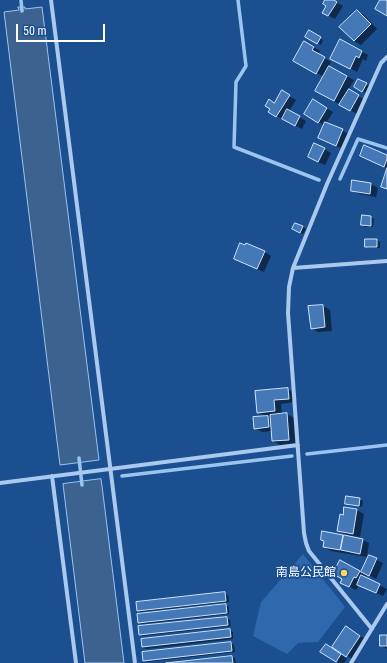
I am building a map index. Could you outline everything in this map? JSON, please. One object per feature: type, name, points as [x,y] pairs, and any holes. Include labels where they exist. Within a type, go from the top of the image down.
[{"type":"street","points":[[51,0],[135,663]]},
{"type":"street","points":[[372,629],[309,551],[306,543],[304,533],[288,313],[289,287],[293,268],[355,119],[381,63],[387,57]]},
{"type":"street","points":[[293,268],[387,261]]},
{"type":"street","points":[[0,483],[298,445]]},
{"type":"street","points":[[52,476],[76,663]]},
{"type":"street","points":[[351,663],[387,604]]},
{"type":"shaded area","points":[[18,7],[25,7],[25,9],[42,7],[99,460],[60,465],[4,12],[19,10]]},
{"type":"shaded area","points":[[101,479],[124,663],[85,663],[63,484]]},
{"type":"shaded area","points":[[303,554],[345,607],[318,642],[298,643],[287,654],[253,636],[261,602]]},
{"type":"building","points":[[325,0],[334,0],[337,2],[328,16],[322,13],[326,6],[323,4]]},
{"type":"building","points":[[380,0],[387,0],[387,16],[375,9]]},
{"type":"building","points":[[357,10],[371,24],[354,41],[339,27]]},
{"type":"building","points":[[309,30],[321,37],[317,44],[305,37]]},
{"type":"building","points":[[340,39],[362,51],[359,58],[356,56],[350,69],[330,59]]},
{"type":"building","points":[[304,41],[314,47],[312,50],[325,57],[316,74],[293,61]]},
{"type":"building","points":[[329,66],[347,76],[334,101],[315,91]]},
{"type":"building","points":[[358,79],[367,83],[362,92],[354,87]]},
{"type":"building","points":[[349,89],[359,95],[350,111],[339,105]]},
{"type":"building","points":[[282,90],[290,95],[276,117],[268,112],[270,109],[265,106],[269,99],[274,103]]},
{"type":"building","points":[[313,99],[327,108],[318,123],[304,114]]},
{"type":"building","points":[[287,109],[300,116],[295,126],[282,119]]},
{"type":"building","points":[[325,122],[343,129],[336,146],[318,138]]},
{"type":"building","points":[[314,143],[325,148],[318,162],[308,157]]},
{"type":"building","points":[[364,145],[387,155],[384,167],[360,156]]},
{"type":"building","points":[[387,168],[387,189],[381,187]]},
{"type":"building","points":[[352,180],[371,183],[370,194],[351,191]]},
{"type":"building","points":[[362,215],[371,216],[371,226],[361,225]]},
{"type":"building","points":[[295,223],[303,226],[300,233],[292,229]]},
{"type":"building","points":[[365,239],[377,239],[377,247],[365,247]]},
{"type":"building","points":[[240,243],[245,245],[246,243],[265,251],[257,269],[234,259]]},
{"type":"building","points":[[323,305],[325,327],[311,329],[308,306]]},
{"type":"building","points":[[288,388],[289,399],[274,400],[275,411],[257,413],[255,391]]},
{"type":"building","points":[[287,413],[289,440],[272,441],[270,415]]},
{"type":"building","points":[[268,416],[269,427],[254,429],[253,417]]},
{"type":"building","points":[[346,496],[360,498],[359,506],[345,504]]},
{"type":"building","points":[[344,507],[357,509],[353,534],[337,531],[340,514],[343,515]]},
{"type":"building","points":[[322,531],[343,535],[340,550],[323,547],[324,541],[321,540]]},
{"type":"building","points":[[344,535],[363,539],[360,554],[341,550]]},
{"type":"building","points":[[369,555],[377,558],[369,576],[361,572]]},
{"type":"building","points":[[340,560],[360,571],[356,578],[354,577],[349,587],[340,583],[342,579],[333,574]]},
{"type":"building","points":[[361,575],[380,584],[376,593],[357,585]]},
{"type":"building","points":[[225,592],[226,601],[137,611],[136,602]]},
{"type":"building","points":[[226,604],[227,613],[138,623],[137,614]]},
{"type":"building","points":[[227,617],[228,625],[139,635],[138,626]]},
{"type":"building","points":[[346,626],[360,636],[346,657],[332,647]]},
{"type":"building","points":[[230,629],[231,637],[142,647],[141,639]]},
{"type":"building","points":[[380,635],[387,635],[387,646],[380,646]]},
{"type":"building","points":[[231,642],[232,651],[143,661],[142,652]]},
{"type":"building","points":[[326,644],[341,654],[336,662],[320,652]]},
{"type":"building","points":[[232,656],[233,663],[166,663]]},
{"type":"waterway","points":[[21,0],[22,11]]},
{"type":"waterway","points":[[238,0],[246,66],[236,82],[234,147],[319,180]]},
{"type":"waterway","points":[[340,179],[358,139],[387,148]]},
{"type":"waterway","points":[[307,454],[387,445]]},
{"type":"waterway","points":[[122,476],[292,456]]},
{"type":"waterway","points":[[79,458],[82,485]]},
{"type":"place","name":"南島公民館","points":[[344,573]]}]
